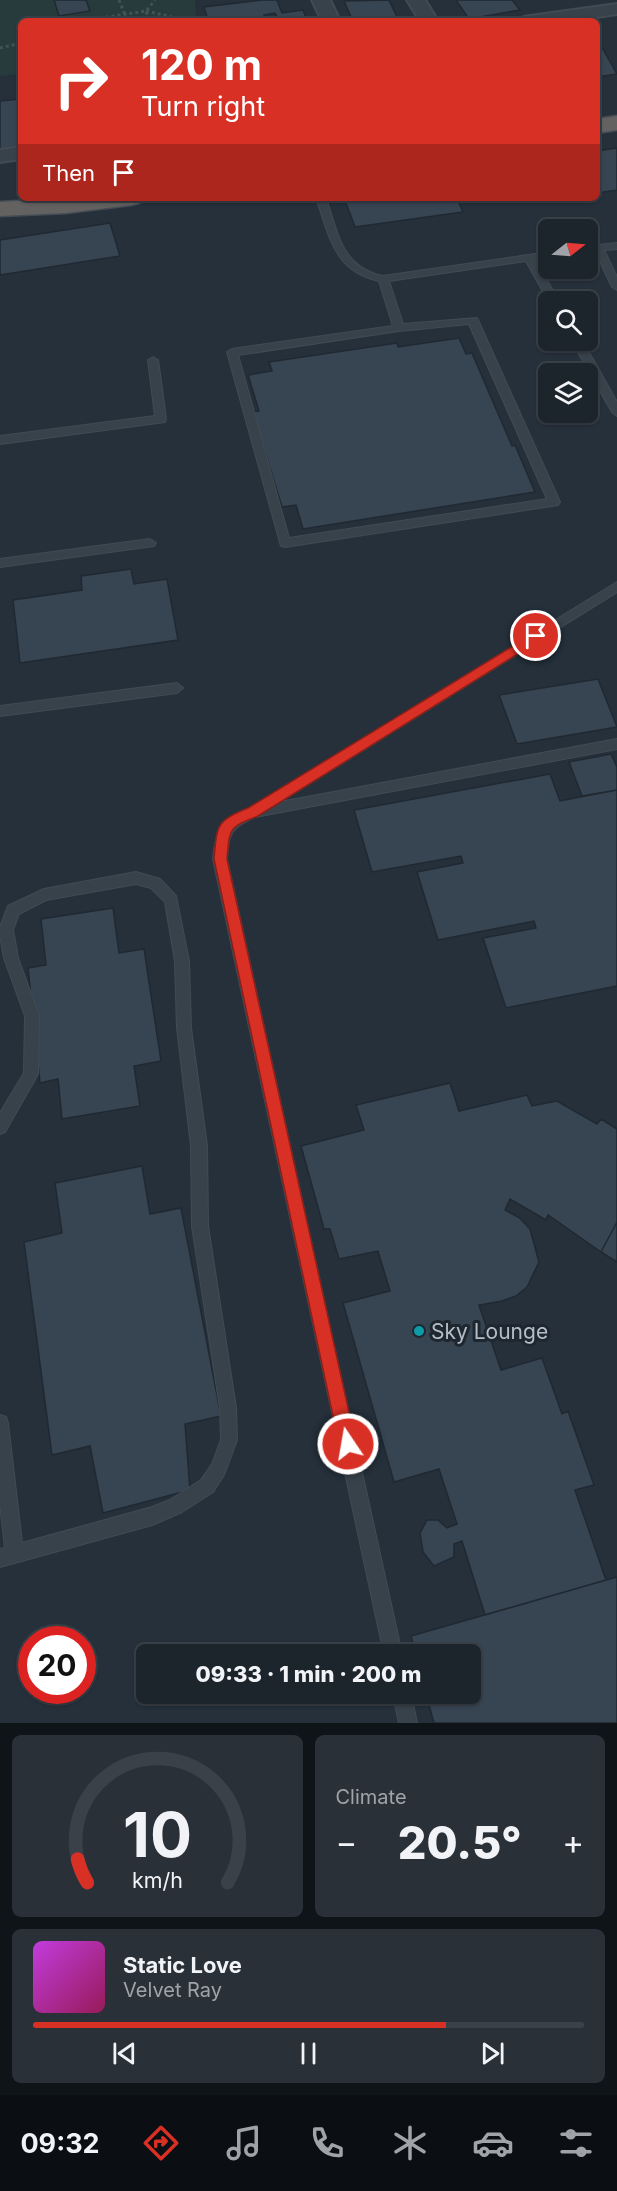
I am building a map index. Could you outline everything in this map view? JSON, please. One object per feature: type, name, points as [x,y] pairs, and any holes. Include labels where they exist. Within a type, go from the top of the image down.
[{"type":"highway","points":[[600,106],[617,103]]},
{"type":"highway","points":[[600,126],[617,123]]},
{"type":"highway","points":[[0,189],[18,188]]},
{"type":"highway","points":[[0,210],[107,201]]},
{"type":"street","points":[[321,0],[330,18]]},
{"type":"street","points":[[416,0],[427,18]]},
{"type":"street","points":[[524,0],[532,18]]},
{"type":"street","points":[[554,18],[617,9]]},
{"type":"street","points":[[0,156],[18,153]]},
{"type":"lane","points":[[322,201],[346,263],[367,277],[383,279],[538,256]]},
{"type":"lane","points":[[598,248],[617,246]]},
{"type":"lane","points":[[529,257],[548,291]]},
{"type":"lane","points":[[598,257],[617,287]]},
{"type":"lane","points":[[383,279],[399,328]]},
{"type":"lane","points":[[473,320],[554,502],[285,543],[232,352],[399,328],[473,320]]},
{"type":"lane","points":[[582,351],[617,412]]},
{"type":"lane","points":[[0,440],[161,419],[153,360]]},
{"type":"lane","points":[[0,563],[150,543]]},
{"type":"lane","points":[[391,1644],[220,859],[223,832],[230,821],[253,812],[617,586]]},
{"type":"lane","points":[[0,711],[177,688]]},
{"type":"lane","points":[[253,812],[617,744]]},
{"type":"lane","points":[[0,1127],[31,1074],[32,1017],[11,958],[6,930],[13,910],[44,895],[56,892],[136,878],[155,883],[171,900],[182,961],[183,1028],[199,1146],[200,1226],[228,1408],[229,1440],[218,1469],[207,1486],[176,1506],[152,1516],[7,1556],[0,1423]]},
{"type":"lane","points":[[404,1704],[408,1723]]},
{"type":"path","points":[[119,0],[125,15]]},
{"type":"path","points":[[146,11],[155,0]]},
{"type":"path","points":[[146,11],[149,18]]},
{"type":"path","points":[[104,18],[146,11],[176,18]]},
{"type":"path","points":[[0,48],[18,44]]},
{"type":"green space","points":[[0,0],[195,0],[198,18],[18,18],[18,74],[0,76]]},
{"type":"building","points":[[54,0],[86,0],[90,11],[59,16]]},
{"type":"building","points":[[277,0],[282,13],[303,10],[306,18],[278,18],[275,13],[264,15],[265,18],[207,18],[204,7]]},
{"type":"building","points":[[389,0],[398,18],[352,18],[344,1]]},
{"type":"building","points":[[456,0],[512,0],[520,10],[475,18],[468,18]]},
{"type":"building","points":[[600,44],[617,74],[600,77]]},
{"type":"building","points":[[18,99],[18,148],[0,150],[0,101]]},
{"type":"building","points":[[617,148],[617,190],[600,193],[600,151]]},
{"type":"building","points":[[345,201],[458,201],[463,212],[355,227]]},
{"type":"building","points":[[110,223],[120,256],[0,275],[0,240]]},
{"type":"building","points":[[459,338],[466,354],[472,353],[512,446],[515,445],[535,492],[303,529],[296,505],[282,507],[253,412],[259,411],[248,375],[272,371],[269,362],[397,343],[398,347]]},
{"type":"building","points":[[131,569],[134,584],[167,579],[178,640],[20,663],[13,600],[82,590],[81,576]]},
{"type":"building","points":[[598,679],[617,727],[517,744],[499,695]]},
{"type":"building","points":[[611,754],[617,767],[617,790],[582,796],[569,762]]},
{"type":"building","points":[[550,774],[560,801],[617,790],[617,986],[506,1008],[483,938],[536,928],[534,921],[438,940],[417,872],[463,863],[461,856],[372,872],[354,810]]},
{"type":"building","points":[[113,908],[119,953],[144,949],[161,1061],[134,1066],[140,1106],[62,1119],[58,1079],[40,1083],[28,968],[46,965],[41,919]]},
{"type":"building","name":"Sky Lounge","points":[[450,1083],[459,1111],[527,1095],[532,1106],[557,1101],[597,1124],[601,1119],[617,1129],[617,1222],[601,1252],[548,1215],[546,1220],[510,1199],[505,1210],[520,1218],[530,1229],[539,1262],[527,1287],[516,1296],[479,1305],[501,1370],[542,1358],[562,1414],[568,1411],[594,1485],[575,1490],[606,1580],[485,1615],[462,1541],[454,1544],[454,1557],[434,1566],[423,1552],[420,1533],[427,1520],[438,1520],[447,1528],[457,1524],[439,1469],[394,1482],[343,1303],[390,1291],[378,1251],[339,1259],[330,1229],[324,1229],[301,1146],[364,1130],[356,1105]]},
{"type":"building","points":[[142,1166],[150,1214],[181,1208],[221,1416],[185,1424],[190,1490],[103,1513],[90,1446],[52,1455],[24,1242],[62,1233],[55,1183]]},
{"type":"building","points":[[617,1222],[617,1262],[601,1252]]},
{"type":"building","points":[[617,1577],[617,1723],[434,1723],[429,1704],[481,1704],[481,1644],[413,1644],[411,1636]]},
{"type":"place","name":"Sky Lounge","points":[[419,1331]]},
{"type":"route","points":[[348,1444],[220,859],[223,832],[230,821],[253,812],[536,636]]}]
